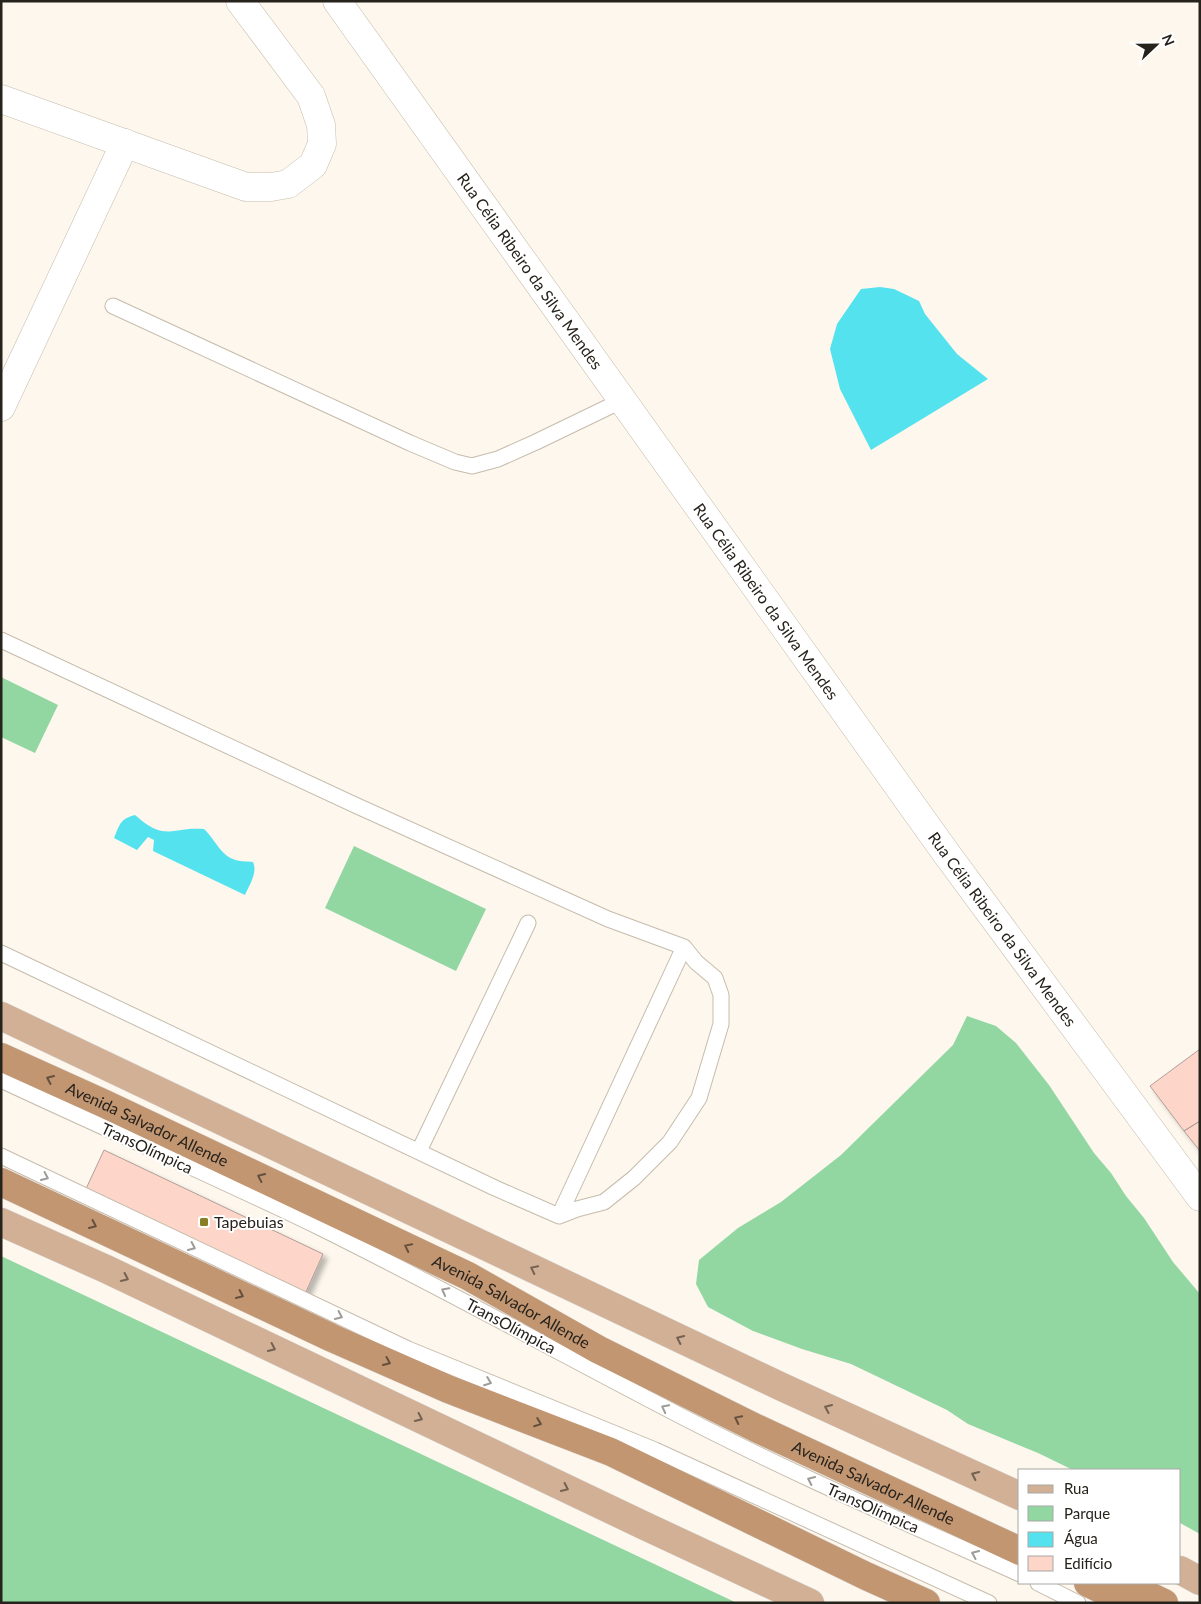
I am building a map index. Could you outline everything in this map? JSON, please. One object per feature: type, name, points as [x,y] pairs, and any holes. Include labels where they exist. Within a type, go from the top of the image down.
[{"type":"highway","name":"Avenida Salvador Allende","points":[[1,1057],[105,1104],[459,1272],[599,1350],[1018,1550]]},
{"type":"highway","points":[[1,1182],[359,1350],[448,1389],[611,1452],[866,1576],[926,1603]]},
{"type":"highway","points":[[776,1436],[814,1438],[1018,1534]]},
{"type":"highway","points":[[866,1576],[906,1603]]},
{"type":"highway","points":[[1090,1584],[1130,1603]]},
{"type":"highway","points":[[1124,1584],[1164,1603]]},
{"type":"main road","name":"Avenida Salvador Allende","points":[[1,1016],[782,1387],[1018,1495]]},
{"type":"main road","points":[[1,1222],[106,1269],[810,1603]]},
{"type":"main road","points":[[1181,1571],[1200,1581]]},
{"type":"street","points":[[1,100],[246,187],[271,187],[288,184],[313,165],[322,144],[321,125],[311,96],[240,1]]},
{"type":"street","name":"Rua Célia Ribeiro da Silva Mendes","points":[[337,1],[940,845],[1200,1197]]},
{"type":"street","points":[[1,407],[124,143]]},
{"type":"lane","points":[[113,306],[419,447],[455,462],[472,466],[498,459],[521,449],[623,400]]},
{"type":"lane","points":[[1,640],[346,801],[608,919],[684,947],[696,962],[715,978],[721,995],[721,1024],[699,1098],[670,1142],[634,1178],[604,1202],[577,1208],[558,1216],[1,953]]},
{"type":"lane","points":[[419,1151],[528,923]]},
{"type":"lane","points":[[558,1216],[684,947]]},
{"type":"lane","name":"TransOlímpica","points":[[1,1080],[328,1232],[435,1285],[655,1403],[751,1451],[1018,1573]]},
{"type":"lane","points":[[1,1156],[408,1348],[655,1450],[989,1603]]},
{"type":"lane","points":[[1040,1584],[1078,1603]]},
{"type":"green space","points":[[1,677],[58,705],[35,753],[1,737]]},
{"type":"green space","points":[[354,846],[486,909],[456,971],[325,908]]},
{"type":"green space","points":[[967,1016],[996,1026],[1016,1043],[1049,1085],[1094,1153],[1144,1218],[1173,1262],[1200,1294],[1200,1534],[1181,1524],[1181,1469],[1071,1469],[968,1424],[947,1410],[851,1364],[753,1331],[708,1307],[696,1284],[699,1260],[738,1228],[781,1202],[841,1155],[953,1045]]},
{"type":"green space","points":[[1,1256],[737,1603],[1,1603]]},
{"type":"water","points":[[880,287],[894,289],[919,301],[925,314],[957,354],[988,379],[871,450],[840,389],[830,349],[837,324],[861,289]]},
{"type":"water","points":[[135,815],[154,829],[162,831],[204,829],[228,857],[238,861],[253,862],[254,875],[245,895],[153,851],[154,840],[148,837],[137,850],[114,838],[121,823],[126,818]]},
{"type":"building","points":[[1200,1049],[1200,1121],[1184,1131],[1150,1086]]},
{"type":"building","points":[[1200,1121],[1200,1151],[1184,1131]]},
{"type":"building","name":"Tapebuias","points":[[104,1150],[323,1254],[305,1294],[85,1191]]},
{"type":"place","name":"Tapebuias","points":[[204,1222]]}]
